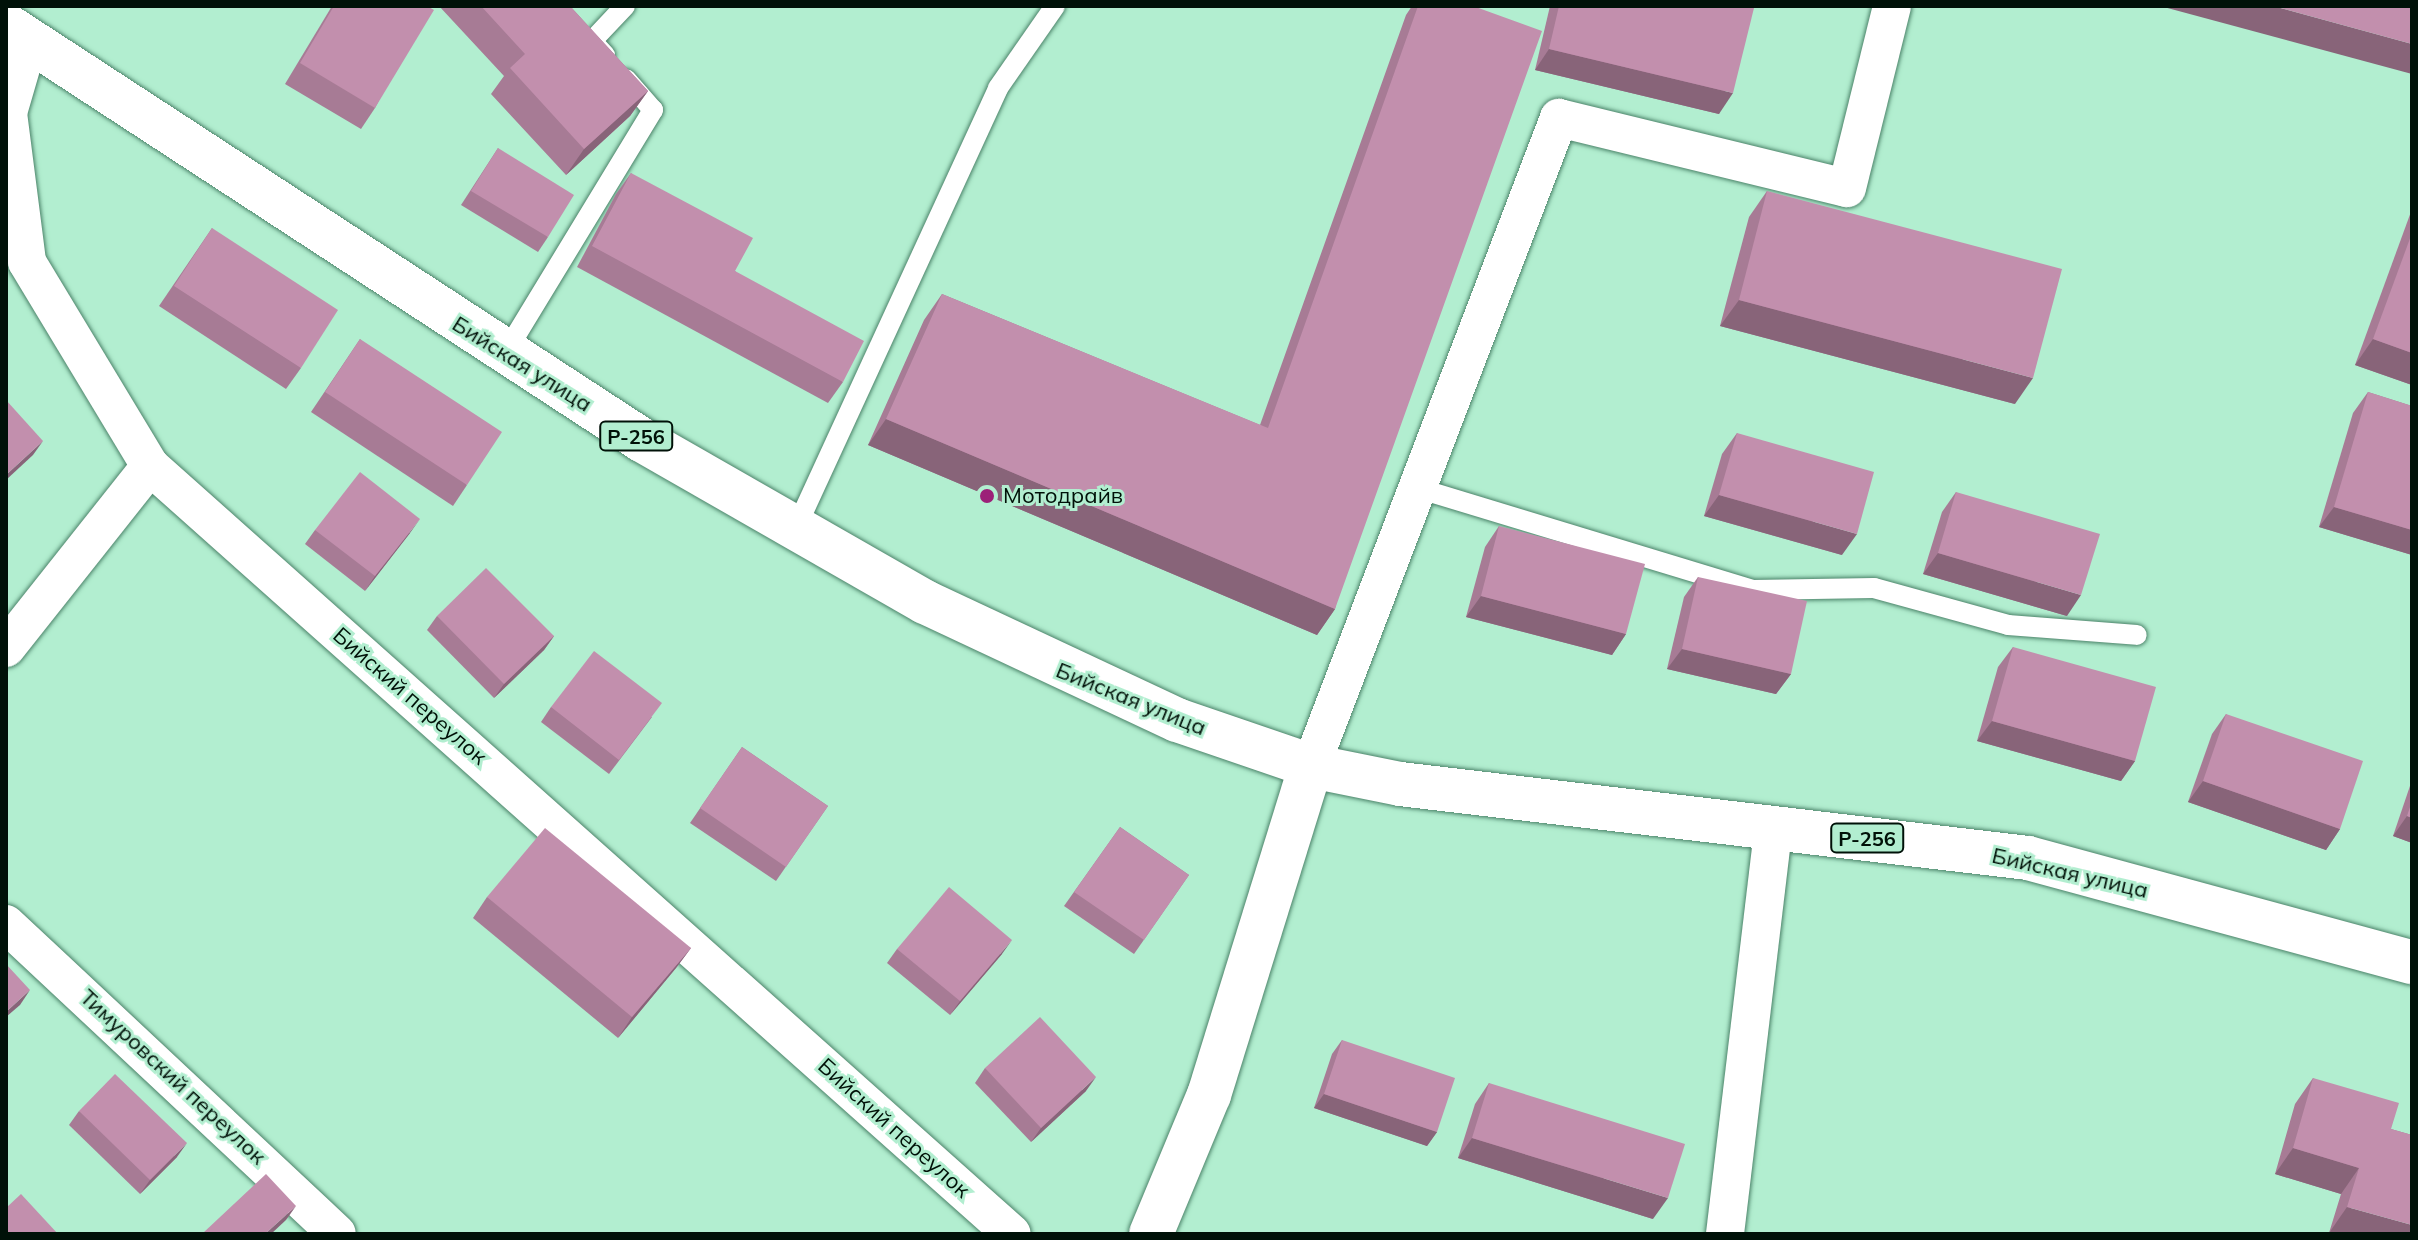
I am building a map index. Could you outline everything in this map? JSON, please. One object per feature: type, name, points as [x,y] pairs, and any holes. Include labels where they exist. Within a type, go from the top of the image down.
[{"type":"main road","name":"Бийская улица","points":[[17,34],[504,355],[795,530],[1042,662],[1177,720],[1311,766],[1773,830],[2028,858],[2412,962]]},
{"type":"main road","points":[[1151,1234],[1209,1095],[1311,766]]},
{"type":"street","points":[[1311,766],[1414,487],[1559,118],[1847,188],[1892,6]]},
{"type":"street","name":"Бийский переулок","points":[[17,34],[8,113],[27,262],[150,466],[1012,1234]]},
{"type":"street","points":[[6,648],[150,466]]},
{"type":"street","points":[[1725,1234],[1773,830]]},
{"type":"street","name":"Тимуровский переулок","points":[[6,924],[337,1234]]},
{"type":"lane","points":[[504,355],[653,110],[592,41],[625,6]]},
{"type":"lane","points":[[795,530],[998,88],[1055,6]]},
{"type":"lane","points":[[1414,487],[1752,590],[1874,588],[2008,625],[2137,635]]},
{"type":"building","points":[[334,6],[427,6],[434,10],[375,108],[300,63]]},
{"type":"building","points":[[481,6],[570,6],[648,91],[584,149],[510,68],[525,54]]},
{"type":"building","points":[[1418,6],[1473,6],[1542,31],[1335,609],[886,419],[942,294],[1268,428]]},
{"type":"building","points":[[1559,6],[1754,8],[1733,93],[1549,49]]},
{"type":"building","points":[[2273,6],[2412,6],[2412,44]]},
{"type":"building","points":[[498,148],[574,195],[548,237],[471,191]]},
{"type":"building","points":[[631,173],[753,238],[735,271],[864,341],[843,382],[592,246]]},
{"type":"building","points":[[1767,191],[2062,269],[2033,378],[1739,300]]},
{"type":"building","points":[[212,228],[338,310],[301,368],[174,286]]},
{"type":"building","points":[[2412,233],[2412,353],[2373,339]]},
{"type":"building","points":[[360,339],[502,432],[467,485],[325,392]]},
{"type":"building","points":[[2368,392],[2412,406],[2412,530],[2334,507]]},
{"type":"building","points":[[6,400],[43,441],[6,475]]},
{"type":"building","points":[[1737,433],[1874,472],[1857,534],[1719,495]]},
{"type":"building","points":[[360,472],[420,519],[375,576],[315,530]]},
{"type":"building","points":[[1956,492],[2100,534],[2081,595],[1938,553]]},
{"type":"building","points":[[1499,526],[1645,564],[1626,634],[1481,596]]},
{"type":"building","points":[[486,568],[554,636],[504,684],[437,616]]},
{"type":"building","points":[[1698,577],[1807,601],[1791,674],[1682,649]]},
{"type":"building","points":[[2013,647],[2156,687],[2135,761],[1992,721]]},
{"type":"building","points":[[594,651],[662,703],[619,760],[551,707]]},
{"type":"building","points":[[2226,714],[2363,761],[2340,829],[2203,781]]},
{"type":"building","points":[[742,747],[828,806],[786,867],[700,808]]},
{"type":"building","points":[[2412,801],[2412,818],[2407,816]]},
{"type":"building","points":[[1120,827],[1189,875],[1144,940],[1074,892]]},
{"type":"building","points":[[545,828],[691,948],[632,1017],[487,897]]},
{"type":"building","points":[[949,887],[1012,940],[960,1001],[897,949]]},
{"type":"building","points":[[6,964],[30,990],[6,1012]]},
{"type":"building","points":[[1040,1017],[1096,1077],[1041,1128],[985,1068]]},
{"type":"building","points":[[1342,1040],[1455,1078],[1437,1132],[1324,1094]]},
{"type":"building","points":[[115,1074],[187,1143],[150,1180],[79,1111]]},
{"type":"building","points":[[2313,1078],[2399,1103],[2391,1129],[2412,1135],[2412,1225],[2347,1207],[2359,1168],[2293,1148]]},
{"type":"building","points":[[1489,1083],[1685,1144],[1668,1198],[1472,1138]]},
{"type":"building","points":[[266,1174],[296,1206],[265,1234],[203,1233]]},
{"type":"building","points":[[21,1194],[58,1234],[6,1234],[6,1208]]},
{"type":"place","name":"Мотодрайв","points":[[987,496]]}]
